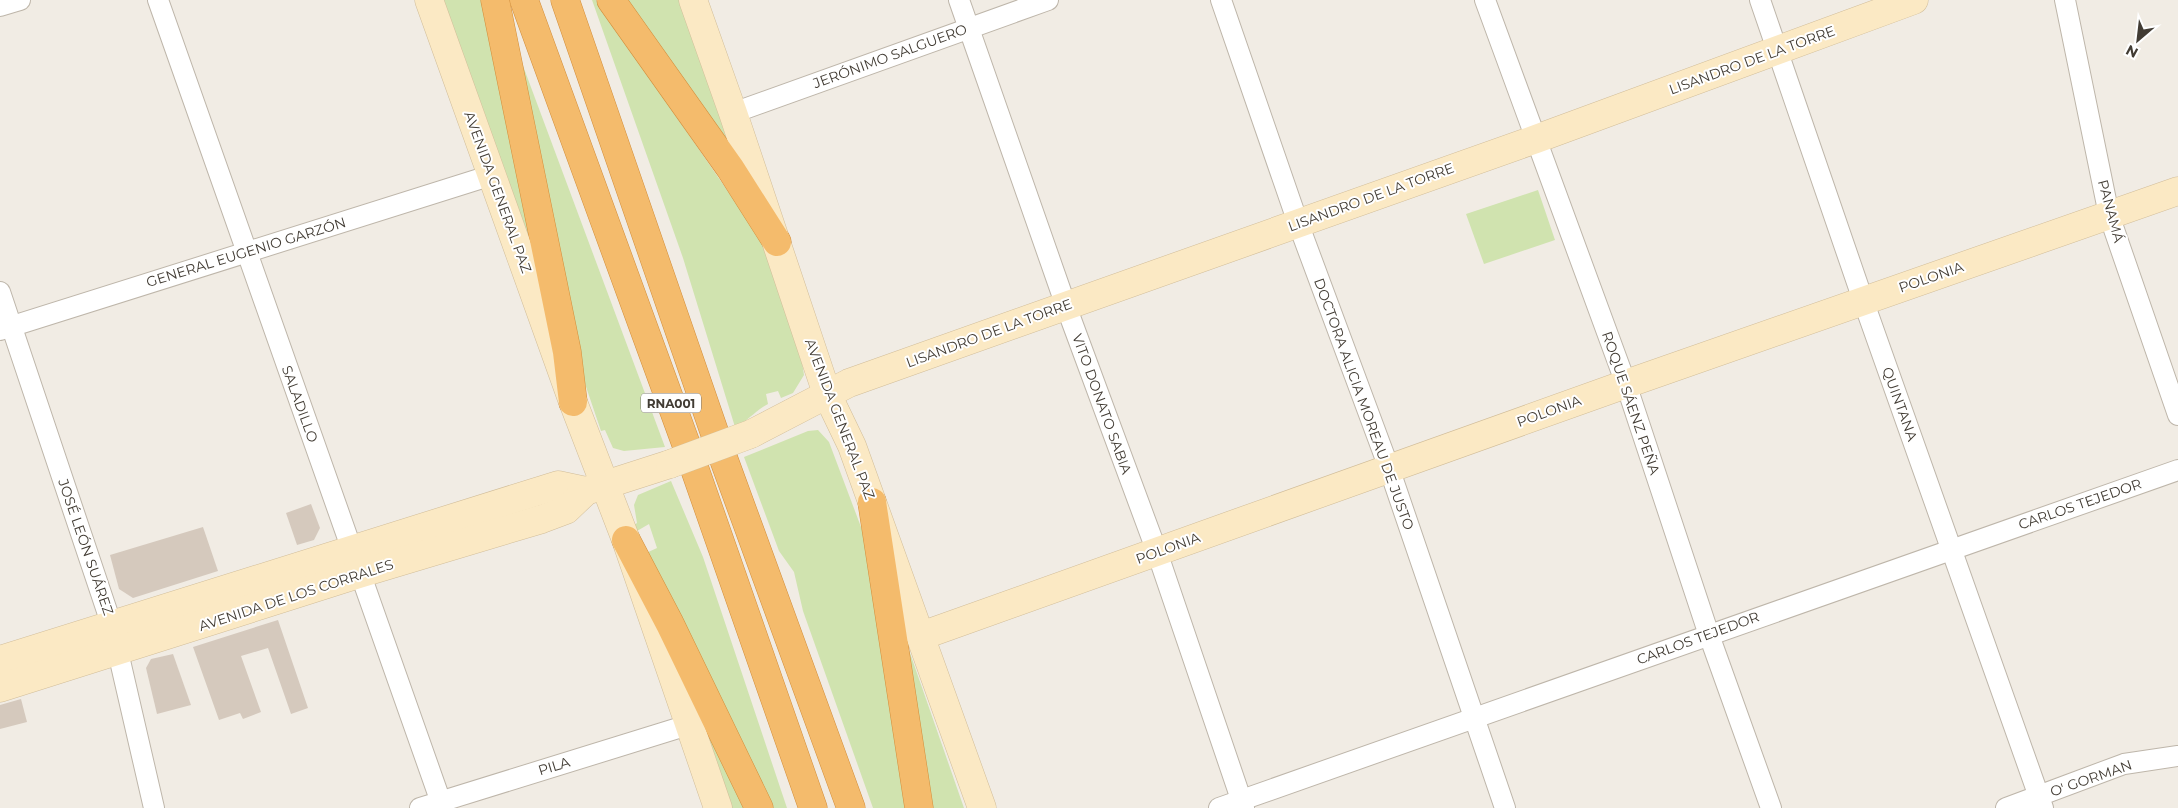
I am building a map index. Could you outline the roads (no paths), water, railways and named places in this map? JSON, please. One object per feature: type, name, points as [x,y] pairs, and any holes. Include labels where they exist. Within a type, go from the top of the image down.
[{"type":"highway","points":[[495,0],[567,352],[573,402]]},
{"type":"highway","name":"RNA001","points":[[524,0],[682,435],[812,808]]},
{"type":"highway","name":"RNA001","points":[[566,0],[724,460],[851,808]]},
{"type":"highway","points":[[611,0],[730,168],[777,242]]},
{"type":"highway","points":[[872,502],[920,808]]},
{"type":"highway","points":[[626,540],[670,624],[759,808]]},
{"type":"street","points":[[0,6],[20,0]]},
{"type":"street","name":"SALADILLO","points":[[158,0],[442,805]]},
{"type":"street","name":"AVENIDA GENERAL PAZ","points":[[429,0],[573,402],[595,487],[626,540],[718,808]]},
{"type":"street","name":"AVENIDA GENERAL PAZ","points":[[693,0],[734,114],[827,394],[852,446],[982,808]]},
{"type":"street","name":"VITO DONATO SABIA","points":[[959,0],[1066,306],[1157,552],[1242,804]]},
{"type":"street","name":"JERÓNIMO SALGUERO","points":[[734,114],[968,27],[1048,0]]},
{"type":"street","name":"DOCTORA ALICIA MOREAU DE JUSTO","points":[[1221,0],[1298,223],[1389,468],[1505,808]]},
{"type":"street","name":"ROQUE SÁENZ PEÑA","points":[[1485,0],[1626,384],[1709,634],[1771,808]]},
{"type":"street","name":"QUINTANA","points":[[1760,0],[1863,300],[2041,802]]},
{"type":"street","name":"LISANDRO DE LA TORRE","points":[[827,394],[849,384],[1536,139],[1914,0]]},
{"type":"street","name":"PANAMÁ","points":[[2065,0],[2110,215],[2178,415]]},
{"type":"street","name":"GENERAL EUGENIO GARZÓN","points":[[6,328],[492,175]]},
{"type":"street","name":"POLONIA","points":[[921,636],[1863,300],[2178,191]]},
{"type":"street","name":"JOSÉ LEÓN SUÁREZ","points":[[0,292],[6,328],[116,638],[154,808]]},
{"type":"street","name":"AVENIDA DE LOS CORRALES","points":[[0,688],[116,638],[356,562],[558,485],[595,487],[670,464],[751,434],[827,394]]},
{"type":"street","name":"CARLOS TEJEDOR","points":[[1219,808],[1242,804],[1473,718],[2178,470]]},
{"type":"street","name":"AVENIDA DE LOS CORRALES","points":[[0,660],[116,638]]},
{"type":"street","name":"PILA","points":[[420,808],[442,805],[688,725]]},
{"type":"street","name":"O' GORMAN","points":[[2006,808],[2041,802],[2124,764],[2178,756]]}]
